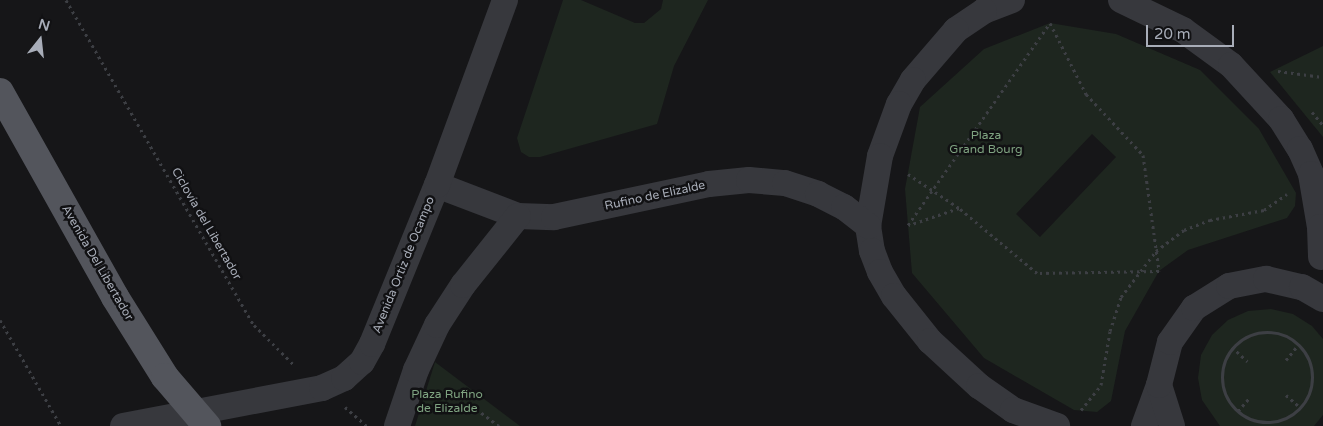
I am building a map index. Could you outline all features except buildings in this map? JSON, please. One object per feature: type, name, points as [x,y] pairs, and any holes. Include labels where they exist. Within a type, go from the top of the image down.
[{"type":"main road","name":"Avenida Del Libertador","points":[[0,92],[115,297],[165,377],[201,419]]},
{"type":"street","name":"Avenida Ortiz de Ocampo","points":[[123,426],[201,419],[322,388],[344,378],[362,362],[372,344],[437,185],[505,0]]},
{"type":"street","points":[[1012,0],[984,11],[956,30],[912,80],[899,104],[880,156],[868,226],[872,252],[880,272],[894,296],[930,341],[979,386],[1012,410],[1057,426]]},
{"type":"street","points":[[1120,0],[1184,30],[1231,65],[1281,120],[1300,149],[1311,174],[1319,218],[1322,256],[1266,279],[1229,286],[1194,308],[1170,342],[1159,385],[1141,425]]},
{"type":"street","name":"Rufino de Elizalde","points":[[437,185],[518,216],[554,217],[709,184],[749,180],[784,183],[818,194],[844,207],[868,226]]},
{"type":"street","points":[[396,426],[416,370],[437,325],[463,284],[518,216]]},
{"type":"street","points":[[1266,279],[1302,287],[1323,299]]},
{"type":"street","points":[[1159,385],[1172,426]]},
{"type":"path","name":"Ciclovía del Libertador","points":[[66,0],[254,325],[292,364],[367,426]]},
{"type":"path","points":[[908,174],[932,190],[960,208],[1037,273],[1159,271],[1143,155],[1086,94],[1050,23],[932,190],[908,225],[960,208]]},
{"type":"path","points":[[1282,76],[1276,69],[1323,77]]},
{"type":"path","points":[[1306,104],[1323,125]]},
{"type":"path","points":[[1081,410],[1101,385],[1110,331],[1121,297],[1156,251],[1184,230],[1210,220],[1264,210],[1294,188]]},
{"type":"path","points":[[0,320],[61,426]]},
{"type":"path","points":[[1271,332],[1286,336],[1298,345],[1308,357],[1312,372],[1311,387],[1300,407],[1283,420],[1268,422],[1254,420],[1238,411],[1223,390],[1221,376],[1224,361],[1232,347],[1256,333],[1271,332]]},
{"type":"path","points":[[1286,360],[1298,345]]},
{"type":"path","points":[[1232,347],[1247,361]]},
{"type":"path","points":[[1286,395],[1300,407]]},
{"type":"path","points":[[1238,411],[1250,397]]},
{"type":"path","points":[[471,405],[499,426]]},
{"type":"green space","points":[[563,0],[581,0],[635,23],[644,23],[661,9],[663,0],[708,0],[674,66],[657,124],[540,157],[529,157],[521,152],[517,138]]},
{"type":"green space","name":"Plaza Grand Bourg","points":[[1050,23],[1116,34],[1200,70],[1259,129],[1296,193],[1295,206],[1287,218],[1188,250],[1159,271],[1125,331],[1111,401],[1097,412],[1074,410],[984,358],[912,273],[905,189],[920,107],[984,49]],"holes":[[[1092,134],[1116,157],[1040,237],[1016,214]]]},
{"type":"green space","points":[[1323,46],[1323,137],[1270,72]]},
{"type":"green space","points":[[1271,309],[1293,314],[1312,326],[1323,339],[1323,415],[1314,426],[1220,426],[1202,400],[1198,378],[1201,355],[1212,335],[1228,320],[1248,311]]},
{"type":"green space","name":"Plaza Rufino de Elizalde","points":[[435,362],[520,426],[415,426]]}]
